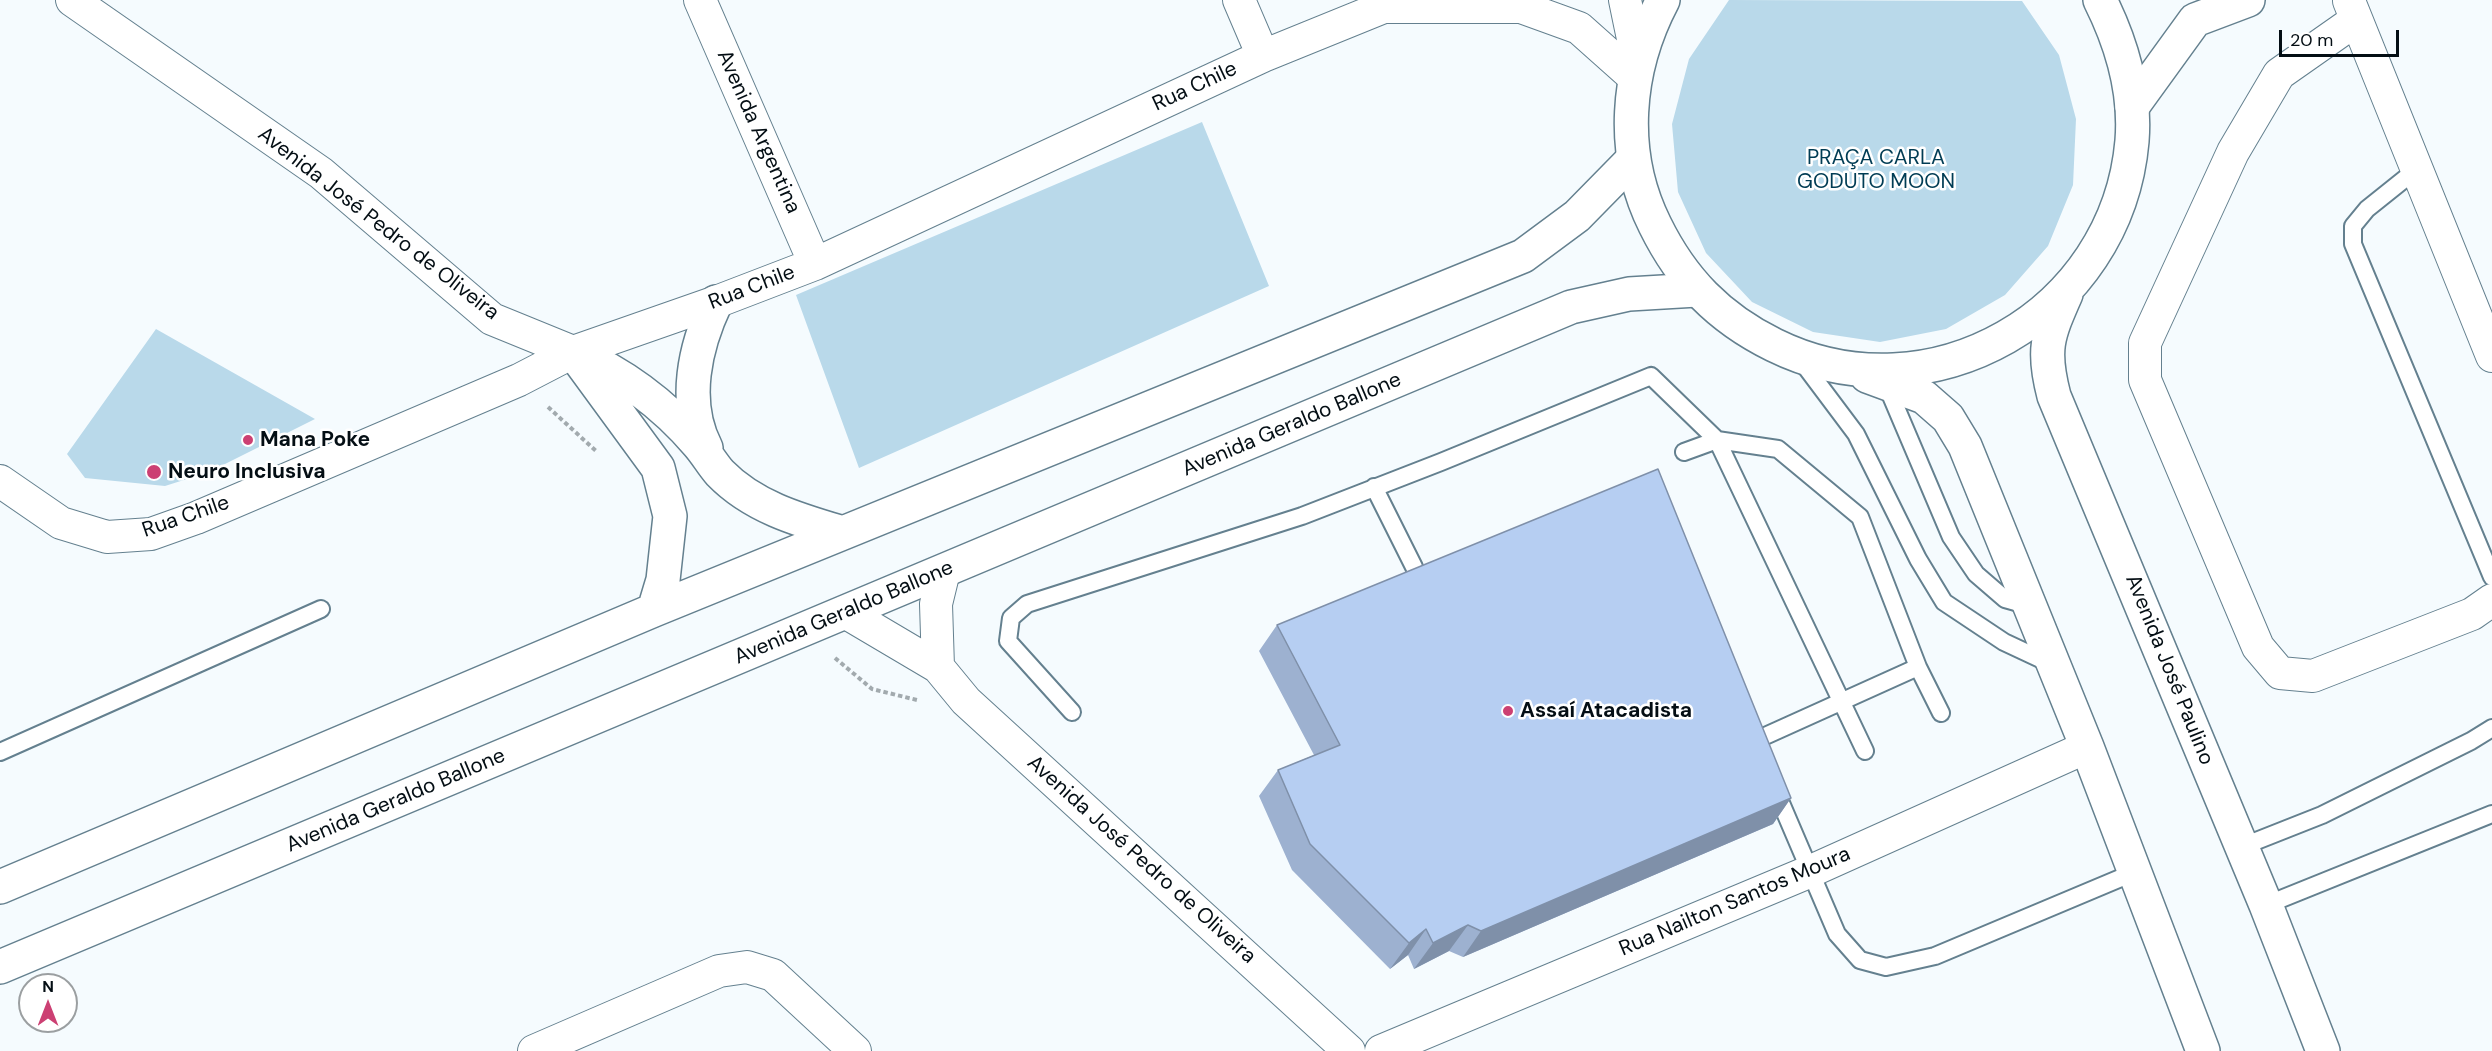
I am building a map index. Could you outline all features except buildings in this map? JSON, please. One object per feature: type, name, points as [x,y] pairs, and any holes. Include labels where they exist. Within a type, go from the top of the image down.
[{"type":"street","name":"Avenida José Pedro de Oliveira","points":[[72,0],[321,173],[492,319],[573,352]]},
{"type":"street","name":"Avenida Argentina","points":[[700,0],[815,264]]},
{"type":"street","points":[[1239,0],[1263,56]]},
{"type":"street","points":[[1625,0],[1636,70]]},
{"type":"street","points":[[1663,0],[1650,24],[1636,70],[1631,118],[1633,159],[1646,207],[1667,250],[1696,290],[1743,330],[1798,357],[1850,369],[1924,397],[1948,418],[1965,447],[2054,665],[2203,1051]]},
{"type":"street","points":[[1850,369],[1890,371],[1920,368],[1969,355],[2014,333],[2039,316],[2068,288],[2094,253],[2118,204],[2127,172],[2132,140],[2132,107],[2127,69],[2116,32],[2100,0]]},
{"type":"street","points":[[2132,107],[2195,20],[2248,0]]},
{"type":"street","name":"Rua Chile","points":[[0,481],[62,523],[107,537],[151,534],[196,518],[519,380],[573,352],[716,302],[815,264],[1263,56],[1394,4],[1521,7],[1579,28],[1636,70]]},
{"type":"street","points":[[2492,356],[2352,10],[2279,74],[2233,152],[2145,343],[2145,380],[2258,647],[2280,673],[2313,676],[2472,614],[2492,600]]},
{"type":"street","points":[[0,887],[654,610],[1522,256],[1577,216],[1633,159]]},
{"type":"street","name":"Avenida José Paulino","points":[[2068,288],[2049,332],[2047,368],[2054,396],[2266,905],[2323,1051]]},
{"type":"street","name":"Avenida Geraldo Ballone","points":[[0,968],[1570,307],[1629,294],[1696,290]]},
{"type":"street","points":[[716,302],[704,330],[696,358],[694,407],[698,431],[720,473]]},
{"type":"street","points":[[573,352],[623,377],[651,397],[677,420],[720,473],[765,506],[789,517],[843,533]]},
{"type":"street","points":[[573,352],[658,468],[670,516],[663,580],[654,610]]},
{"type":"street","points":[[938,667],[936,604],[944,571]]},
{"type":"street","name":"Avenida José Pedro de Oliveira","points":[[844,612],[938,667],[966,701],[1348,1051]]},
{"type":"street","name":"Rua Nailton Santos Moura","points":[[1381,1051],[1812,871],[2087,747]]},
{"type":"street","points":[[534,1051],[719,972],[747,967],[773,975],[855,1051]]},
{"type":"lane","points":[[2417,169],[2367,208],[2353,226],[2353,244],[2492,578]]},
{"type":"lane","points":[[1798,357],[1856,434],[1918,558],[1944,602],[2004,642],[2054,665]]},
{"type":"lane","points":[[1072,712],[1008,641],[1011,618],[1026,604],[1302,516],[1651,376],[1718,440],[1865,751]]},
{"type":"lane","points":[[1886,383],[1951,537],[1976,574],[2005,599],[2030,606]]},
{"type":"lane","points":[[1684,452],[1718,440],[1778,449],[1860,517],[1918,667],[1941,713]]},
{"type":"lane","points":[[1374,487],[1414,567]]},
{"type":"lane","points":[[0,752],[321,609]]},
{"type":"lane","points":[[1754,741],[1918,667]]},
{"type":"lane","points":[[2241,847],[2322,815],[2471,741],[2492,728]]},
{"type":"lane","points":[[1768,773],[1812,871],[1837,934],[1860,960],[1886,967],[1935,956],[2135,872]]},
{"type":"lane","points":[[2266,905],[2492,814]]},
{"type":"green space","name":"PRAÇA CARLA GODUTO MOON","points":[[1729,0],[2022,1],[2059,55],[2076,119],[2073,185],[2048,246],[2005,295],[1946,329],[1880,342],[1813,332],[1752,302],[1706,253],[1678,192],[1672,124],[1689,59]]},
{"type":"green space","points":[[1202,122],[1269,286],[859,468],[796,295]]},
{"type":"green space","points":[[156,329],[315,419],[209,472],[165,486],[85,478],[67,454]]},
{"type":"place","name":"Mana Poke","points":[[248,440]]},
{"type":"place","name":"Neuro Inclusiva","points":[[154,472]]},
{"type":"place","name":"Assaí Atacadista","points":[[1508,711]]}]
